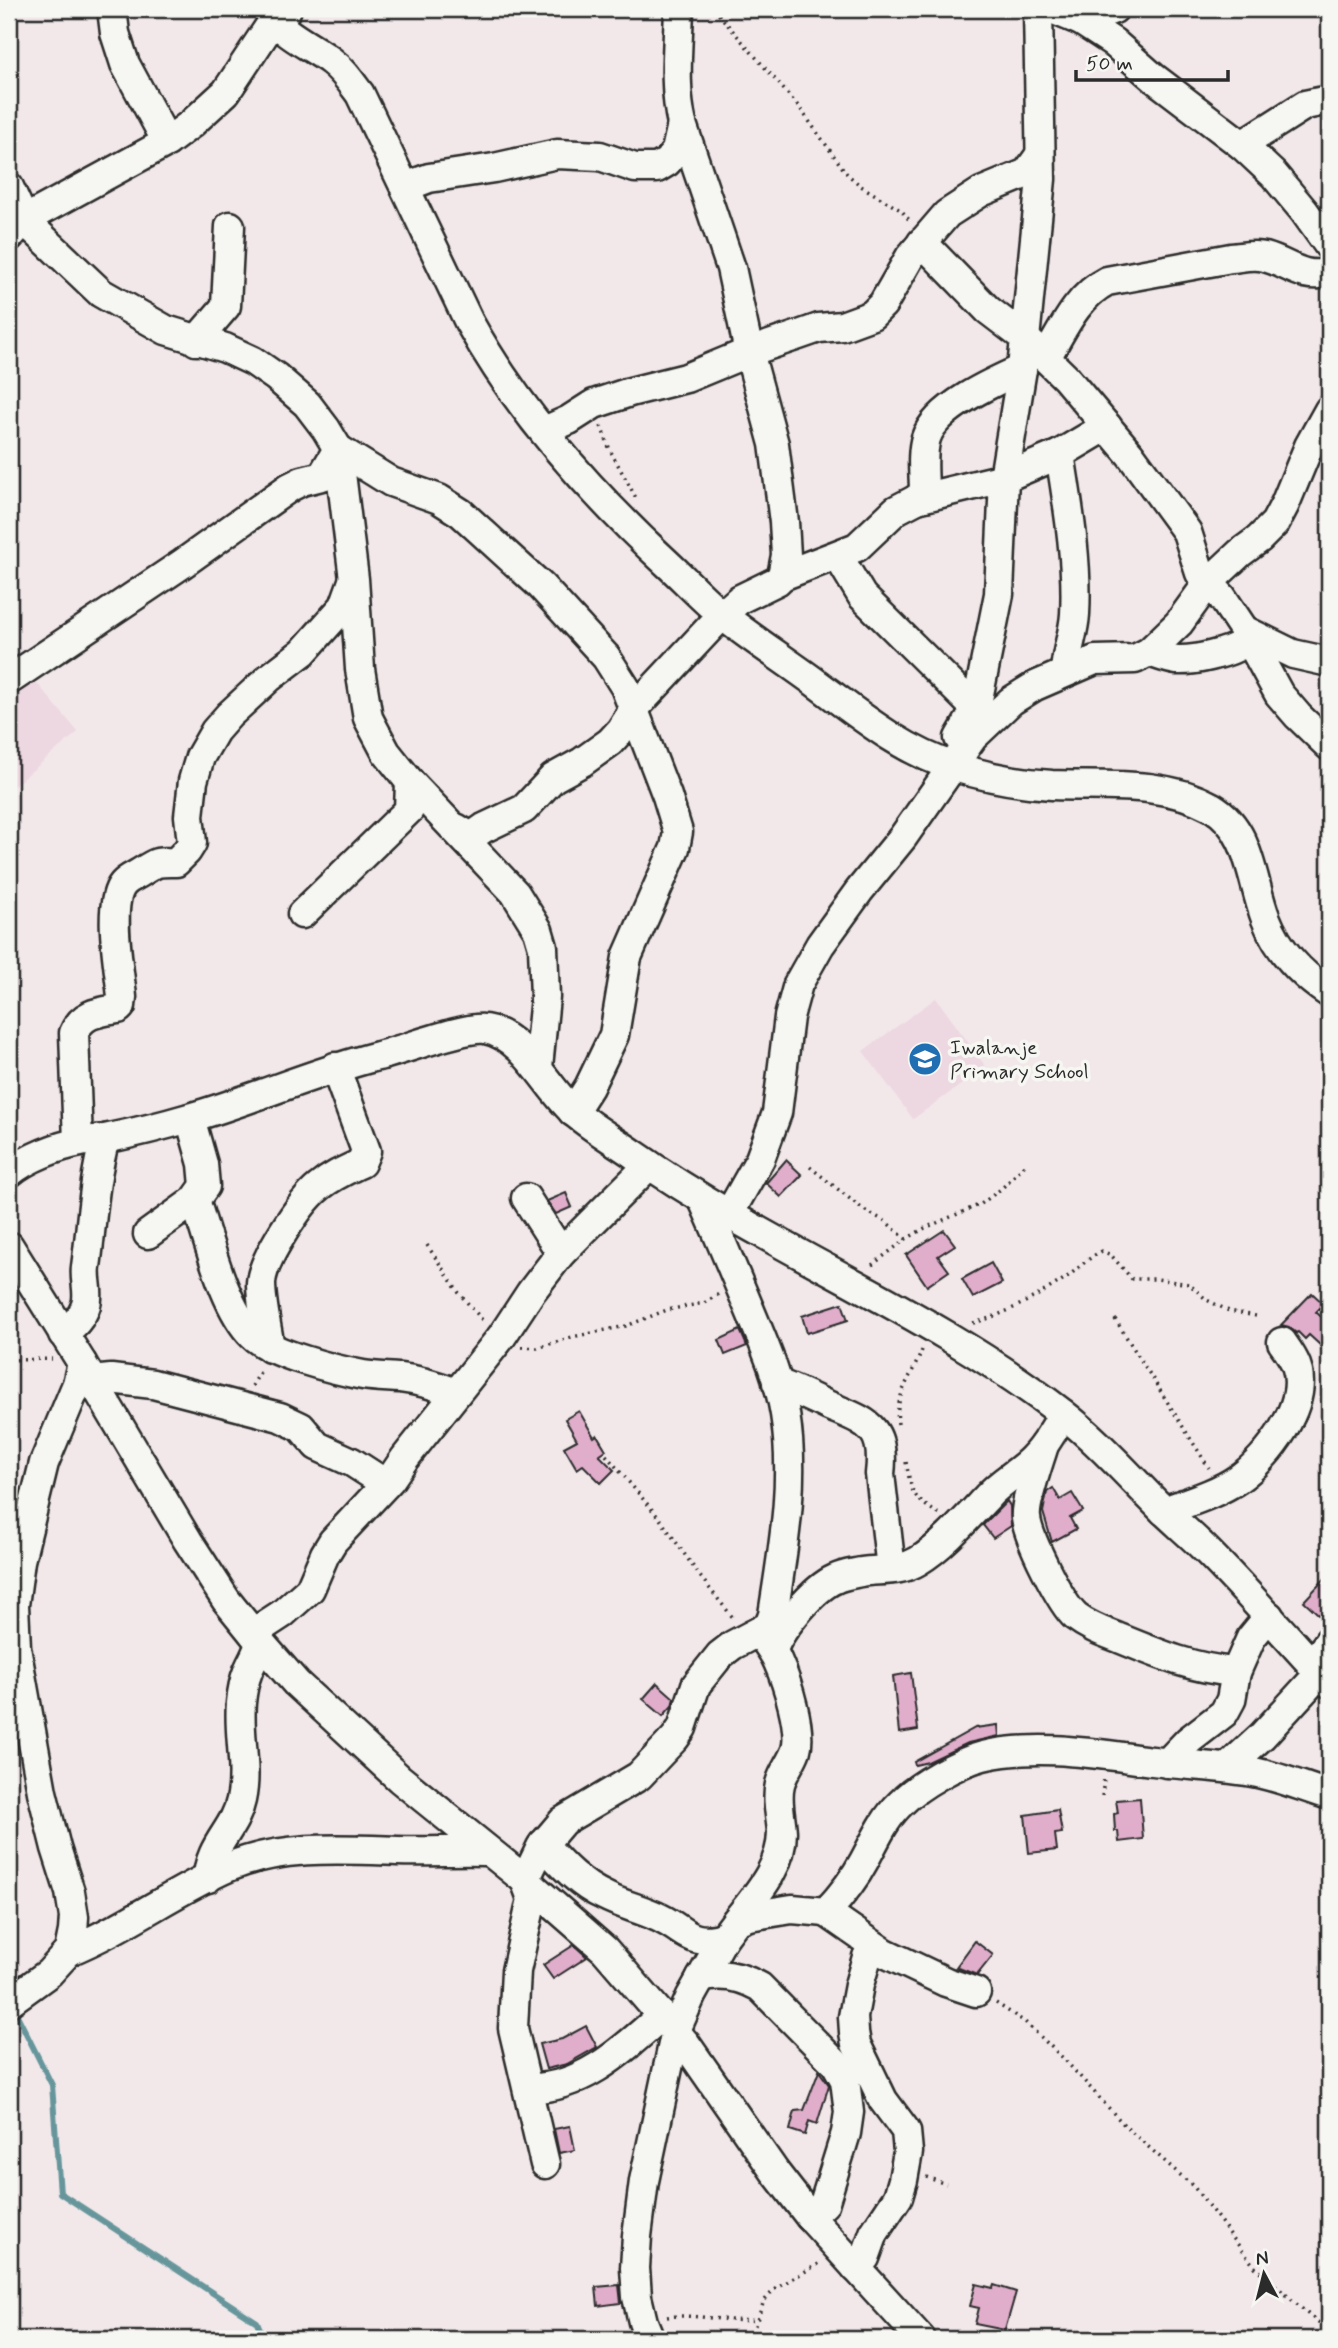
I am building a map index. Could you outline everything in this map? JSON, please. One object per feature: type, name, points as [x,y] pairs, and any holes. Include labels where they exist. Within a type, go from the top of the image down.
[{"type":"street","points":[[112,9],[115,33],[125,64],[167,142]]},
{"type":"street","points":[[679,9],[677,104],[731,268],[749,352],[774,444],[785,522],[786,555],[782,576]]},
{"type":"street","points":[[1038,9],[1041,179],[1026,339],[1034,364],[1107,426],[1187,532],[1200,573],[1222,597],[1244,630],[1279,694],[1329,747]]},
{"type":"street","points":[[1052,9],[1082,21],[1113,42],[1242,145],[1274,175],[1329,246]]},
{"type":"street","points":[[1082,21],[1114,9]]},
{"type":"street","points":[[14,229],[167,142],[191,124],[226,92],[276,13],[346,75],[360,94],[468,322],[488,357],[544,431],[627,527],[722,615],[885,733],[922,754],[948,765],[1009,780],[1051,785],[1136,786],[1163,790],[1190,798],[1221,813],[1236,830],[1266,920],[1289,959],[1329,993]]},
{"type":"street","points":[[1242,145],[1304,105],[1329,100]]},
{"type":"street","points":[[405,187],[429,178],[494,168],[557,154],[600,156],[635,168],[657,168],[667,162],[676,151],[682,124]]},
{"type":"street","points":[[544,431],[569,420],[593,404],[630,391],[686,378],[749,352],[819,328],[842,326],[872,315],[883,304],[922,242],[947,214],[963,202],[1027,173],[1040,155]]},
{"type":"street","points":[[9,187],[14,229],[101,292],[166,330],[235,352],[253,361],[276,377],[318,415],[338,449],[354,579],[360,669],[368,718],[386,752],[410,782],[456,828],[514,893],[540,937],[545,997],[538,1067]]},
{"type":"street","points":[[196,341],[226,306],[230,226]]},
{"type":"street","points":[[922,242],[988,310],[1026,339]]},
{"type":"street","points":[[729,1214],[760,1159],[777,1113],[787,1026],[798,984],[827,934],[903,837],[948,765],[976,709],[999,594],[1004,478],[1034,364],[1084,298],[1107,281],[1252,256],[1264,257],[1303,274],[1329,273]]},
{"type":"street","points":[[917,499],[924,492],[924,456],[928,433],[947,411],[974,392],[1034,364]]},
{"type":"street","points":[[948,765],[1011,701],[1035,686],[1095,660],[1135,659],[1149,652],[1179,623],[1208,583],[1275,523],[1329,410]]},
{"type":"street","points":[[456,828],[471,837],[524,809],[553,778],[610,742],[634,709],[740,599],[782,576],[857,547],[896,510],[917,499],[1004,478],[1060,454],[1107,426]]},
{"type":"street","points":[[9,680],[182,564],[290,487],[322,476],[338,449]]},
{"type":"street","points":[[338,449],[391,482],[439,499],[461,513],[541,586],[606,657],[625,687],[673,813],[678,832],[677,841],[672,858],[627,957],[614,1035],[589,1087],[573,1112]]},
{"type":"street","points":[[1060,454],[1072,544],[1076,602],[1065,672]]},
{"type":"street","points":[[838,556],[862,596],[976,709]]},
{"type":"street","points":[[69,1951],[74,1917],[70,1892],[42,1792],[16,1647],[14,1605],[20,1561],[44,1463],[77,1384],[76,1324],[88,1299],[86,1269],[97,1169],[74,1033],[81,1021],[88,1016],[121,1006],[115,929],[120,890],[130,878],[155,862],[176,862],[187,851],[192,841],[189,816],[193,781],[200,757],[215,731],[269,678],[303,652],[325,628],[344,606],[354,579]]},
{"type":"street","points":[[1149,652],[1175,660],[1203,657],[1237,648],[1244,643],[1244,630]]},
{"type":"street","points":[[1244,630],[1293,654],[1329,662]]},
{"type":"street","points":[[302,914],[409,810],[410,782]]},
{"type":"street","points":[[9,1173],[47,1153],[190,1118],[335,1067],[477,1028],[488,1030],[503,1036],[538,1067],[573,1112],[649,1165],[703,1200],[932,1326],[985,1359],[1063,1414],[1099,1445],[1204,1548],[1320,1673]]},
{"type":"street","points":[[270,1348],[261,1284],[267,1262],[286,1228],[315,1190],[332,1177],[362,1163],[365,1155],[361,1135],[335,1067]]},
{"type":"street","points":[[148,1234],[202,1192],[206,1178],[190,1118]]},
{"type":"street","points":[[256,1637],[310,1589],[333,1542],[386,1484],[502,1336],[561,1253],[649,1165]]},
{"type":"street","points":[[526,1198],[561,1253]]},
{"type":"street","points":[[195,1200],[227,1292],[237,1314],[256,1338],[270,1348],[360,1374],[425,1382],[456,1393]]},
{"type":"street","points":[[703,1200],[760,1335],[785,1412],[788,1510],[773,1615],[761,1639]]},
{"type":"street","points":[[9,1246],[188,1541],[226,1600],[256,1637],[296,1683],[400,1779],[525,1880],[605,1950],[669,2023],[810,2217],[921,2339]]},
{"type":"street","points":[[1164,1511],[1236,1480],[1252,1468],[1286,1425],[1295,1405],[1298,1386],[1296,1366],[1282,1342]]},
{"type":"street","points":[[78,1358],[111,1379],[153,1384],[291,1422],[301,1427],[317,1446],[352,1462],[386,1484]]},
{"type":"street","points":[[777,1383],[857,1416],[876,1435],[891,1569]]},
{"type":"street","points":[[545,2164],[513,2028],[516,1971],[532,1899],[525,1880],[543,1844],[563,1821],[644,1771],[675,1738],[682,1727],[696,1685],[727,1650],[782,1629],[818,1590],[834,1580],[862,1572],[899,1570],[933,1552],[989,1494],[1031,1460],[1044,1446],[1063,1414]]},
{"type":"street","points":[[1044,1446],[1025,1517],[1046,1569],[1074,1615],[1093,1628],[1170,1659],[1197,1667],[1237,1672]]},
{"type":"street","points":[[1167,1763],[1224,1713],[1251,1638],[1269,1616]]},
{"type":"street","points":[[208,1878],[208,1863],[241,1800],[243,1773],[240,1717],[243,1686],[258,1651],[256,1637]]},
{"type":"street","points":[[528,2088],[544,2088],[572,2081],[669,2023],[778,1860],[782,1843],[778,1808],[780,1784],[796,1748],[797,1728],[784,1677],[761,1639]]},
{"type":"street","points":[[1227,1768],[1262,1736],[1320,1673],[1329,1641]]},
{"type":"street","points":[[826,1912],[848,1885],[885,1822],[901,1802],[963,1762],[985,1756],[1020,1750],[1078,1752],[1227,1768],[1261,1773],[1329,1795]]},
{"type":"street","points":[[543,1844],[564,1867],[604,1896],[663,1919],[688,1937],[713,1940],[757,1914],[792,1909],[826,1912],[874,1946],[946,1982],[976,1993]]},
{"type":"street","points":[[9,2002],[49,1973],[69,1951],[97,1940],[208,1878],[246,1861],[300,1851],[488,1851]]},
{"type":"street","points":[[848,2257],[865,2258],[874,2233],[898,2197],[908,2152],[906,2131],[883,2100],[856,2044],[854,2032],[853,2017],[859,1984],[867,1956],[874,1946]]},
{"type":"street","points":[[701,1978],[712,1975],[730,1976],[746,1979],[760,1987],[836,2064],[845,2080],[849,2112],[846,2133],[824,2204],[810,2217]]},
{"type":"street","points":[[647,2330],[636,2287],[637,2236],[669,2023]]},
{"type":"path","points":[[714,9],[799,107],[847,174],[861,186],[902,211],[922,242]]},
{"type":"path","points":[[593,404],[610,450],[642,509]]},
{"type":"path","points":[[850,1281],[906,1239],[925,1228],[981,1205],[1027,1163]]},
{"type":"path","points":[[810,1167],[906,1239]]},
{"type":"path","points":[[427,1245],[474,1313],[516,1346],[537,1348],[580,1335],[626,1326],[667,1310],[704,1303],[723,1290],[733,1268]]},
{"type":"path","points":[[899,1432],[897,1416],[901,1393],[917,1364],[932,1326],[957,1327],[985,1320],[1068,1276],[1089,1257],[1102,1251],[1111,1255],[1132,1279],[1189,1284],[1207,1300],[1229,1311],[1256,1316]]},
{"type":"path","points":[[1115,1319],[1198,1449],[1220,1489]]},
{"type":"path","points":[[243,1407],[270,1348]]},
{"type":"path","points":[[9,1360],[78,1358]]},
{"type":"path","points":[[606,1455],[660,1518],[740,1628],[761,1639]]},
{"type":"path","points":[[905,1460],[910,1488],[920,1503],[955,1528]]},
{"type":"path","points":[[976,1993],[998,2003],[1025,2022],[1065,2059],[1127,2128],[1194,2187],[1255,2267],[1329,2330]]},
{"type":"path","points":[[750,2339],[764,2301],[776,2288],[817,2266],[848,2257]]},
{"type":"path","points":[[647,2330],[679,2315],[757,2320]]},
{"type":"shaded area","points":[[9,650],[78,732],[9,790]]},
{"type":"shaded area","name":"Iwalanje Primary School","points":[[936,998],[986,1067],[913,1119],[863,1051]]},
{"type":"building","points":[[786,1160],[802,1175],[781,1197],[766,1183]]},
{"type":"building","points":[[566,1193],[572,1207],[556,1214],[547,1201]]},
{"type":"building","points":[[944,1230],[955,1245],[938,1256],[949,1271],[927,1286],[906,1255]]},
{"type":"building","points":[[991,1263],[1002,1283],[973,1298],[962,1279]]},
{"type":"building","points":[[1312,1293],[1324,1304],[1316,1312],[1329,1324],[1329,1335],[1320,1345],[1309,1335],[1305,1339],[1298,1332],[1281,1325]]},
{"type":"building","points":[[842,1303],[848,1320],[807,1333],[802,1316]]},
{"type":"building","points":[[740,1330],[747,1346],[725,1355],[719,1340]]},
{"type":"building","points":[[579,1411],[594,1437],[597,1435],[606,1450],[599,1455],[614,1470],[601,1483],[583,1465],[577,1469],[564,1447],[577,1440],[565,1419]]},
{"type":"building","points":[[1053,1488],[1060,1500],[1072,1493],[1083,1511],[1070,1518],[1076,1529],[1052,1542],[1043,1512],[1047,1492]]},
{"type":"building","points":[[1007,1501],[1010,1506],[1011,1526],[993,1538],[983,1525]]},
{"type":"building","points":[[1329,1574],[1329,1624],[1304,1601]]},
{"type":"building","points":[[911,1673],[918,1730],[899,1733],[893,1676]]},
{"type":"building","points":[[657,1683],[674,1698],[672,1706],[663,1716],[643,1699]]},
{"type":"building","points":[[998,1725],[999,1736],[968,1743],[928,1762],[915,1765],[914,1762],[975,1728]]},
{"type":"building","points":[[1140,1798],[1143,1839],[1119,1842],[1118,1831],[1115,1831],[1114,1814],[1118,1813],[1116,1800]]},
{"type":"building","points":[[1058,1810],[1062,1833],[1055,1834],[1057,1850],[1029,1853],[1025,1815]]},
{"type":"building","points":[[975,1941],[993,1955],[977,1975],[956,1967]]},
{"type":"building","points":[[574,1945],[587,1957],[553,1979],[543,1965]]},
{"type":"building","points":[[586,2026],[597,2047],[567,2064],[546,2069],[539,2044],[562,2039]]},
{"type":"building","points":[[819,2071],[829,2085],[817,2124],[809,2121],[805,2135],[790,2130],[795,2111],[804,2110]]},
{"type":"building","points":[[570,2126],[575,2150],[559,2153],[554,2129]]},
{"type":"building","points":[[976,2284],[993,2288],[994,2285],[1016,2292],[1005,2330],[975,2324],[979,2308],[970,2306]]},
{"type":"building","points":[[619,2285],[621,2303],[598,2306],[596,2287]]},
{"type":"waterway","points":[[13,2007],[52,2085],[60,2193],[257,2322],[264,2339]]},
{"type":"place","name":"Iwalanje Primary School","points":[[925,1059]]}]
